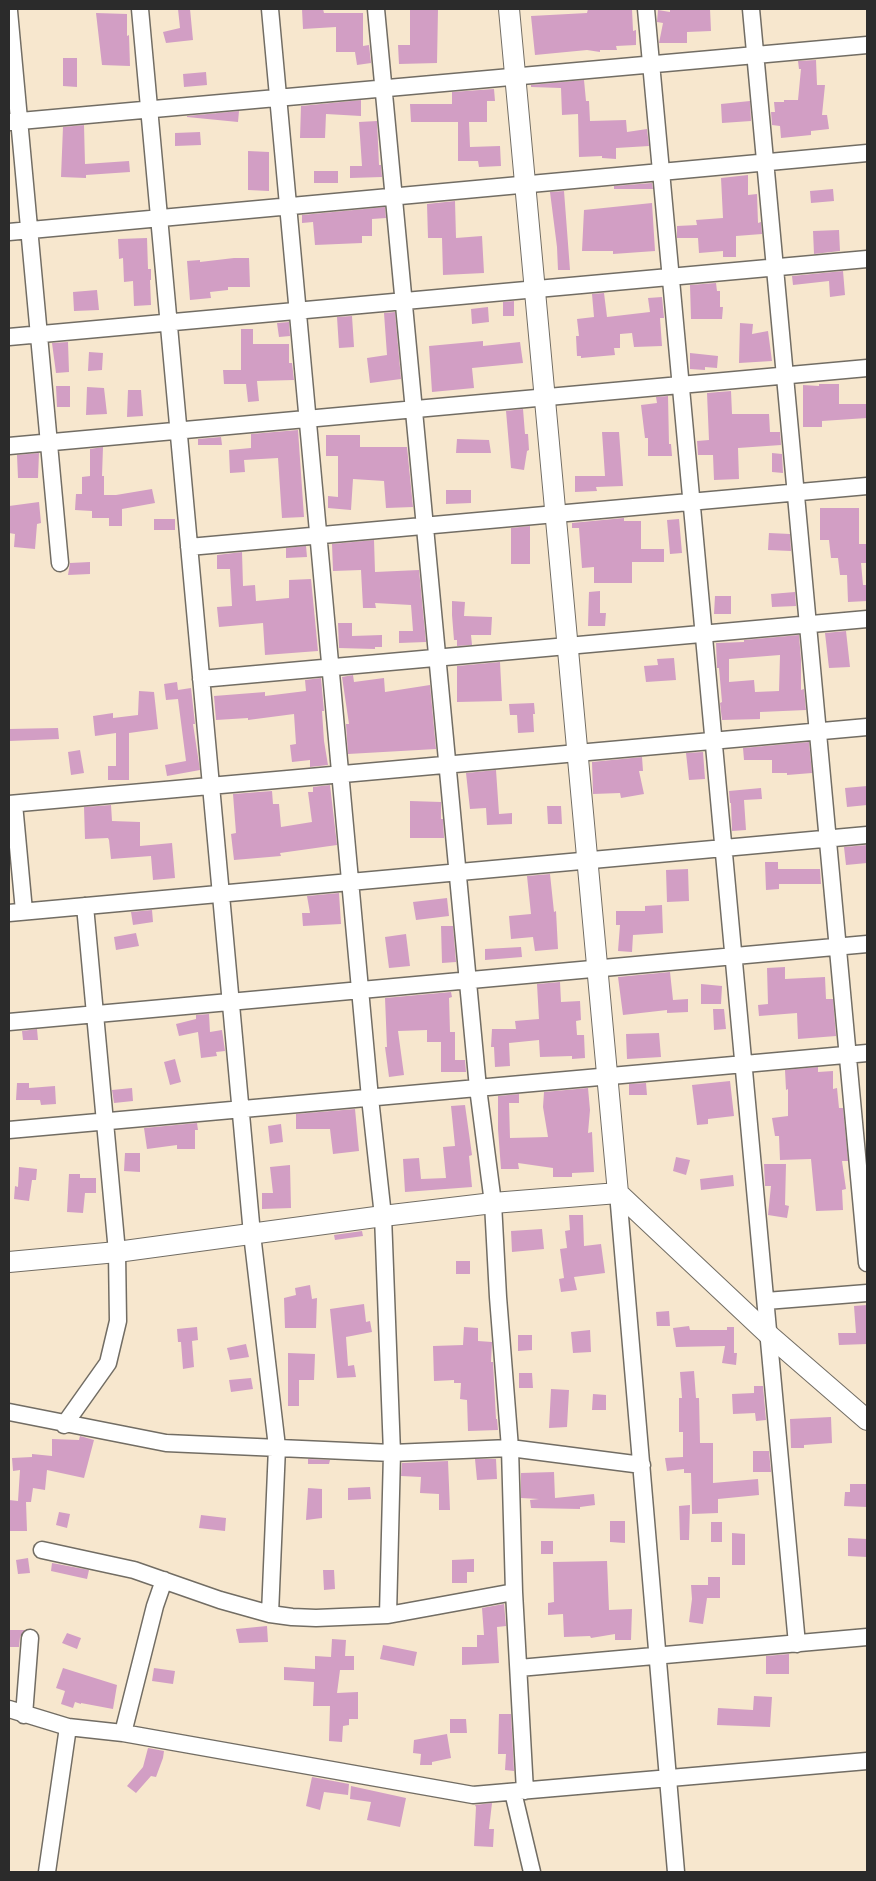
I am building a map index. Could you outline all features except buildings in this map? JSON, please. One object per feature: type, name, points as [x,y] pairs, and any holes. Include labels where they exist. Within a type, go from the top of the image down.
[{"type":"main road","points":[[509,9],[618,1192],[769,1335],[867,1420]]},
{"type":"main road","points":[[9,1262],[117,1252],[493,1202],[618,1192]]},
{"type":"street","points":[[140,9],[252,1234],[277,1447],[270,1614]]},
{"type":"street","points":[[270,9],[370,1098],[383,1216],[392,1453],[388,1615]]},
{"type":"street","points":[[376,9],[478,1088],[493,1202],[498,1297],[510,1448],[514,1592],[519,1668],[519,1791],[532,1872]]},
{"type":"street","points":[[646,9],[797,1644]]},
{"type":"street","points":[[751,9],[867,1263]]},
{"type":"street","points":[[9,11],[14,122],[29,230],[60,563]]},
{"type":"street","points":[[14,122],[867,45]]},
{"type":"street","points":[[9,232],[867,153]]},
{"type":"street","points":[[9,337],[867,259]]},
{"type":"street","points":[[9,446],[867,368]]},
{"type":"street","points":[[189,547],[867,486]]},
{"type":"street","points":[[201,679],[867,619]]},
{"type":"street","points":[[867,727],[11,804],[16,912],[867,835]]},
{"type":"street","points":[[64,1424],[100,1377],[111,1354],[118,1321],[117,1252],[84,906]]},
{"type":"street","points":[[9,1022],[867,944]]},
{"type":"street","points":[[9,1130],[867,1053]]},
{"type":"street","points":[[618,1192],[676,1872]]},
{"type":"street","points":[[766,1302],[867,1293]]},
{"type":"street","points":[[9,1412],[166,1443],[392,1453],[510,1448],[642,1465]]},
{"type":"street","points":[[42,1550],[134,1570],[220,1600],[270,1614],[316,1618],[388,1615],[514,1592]]},
{"type":"street","points":[[123,1733],[155,1606],[164,1580]]},
{"type":"street","points":[[519,1668],[867,1637]]},
{"type":"street","points":[[30,1638],[16,1712],[68,1727],[123,1733],[473,1795],[867,1761]]},
{"type":"street","points":[[47,1872],[68,1727]]}]
